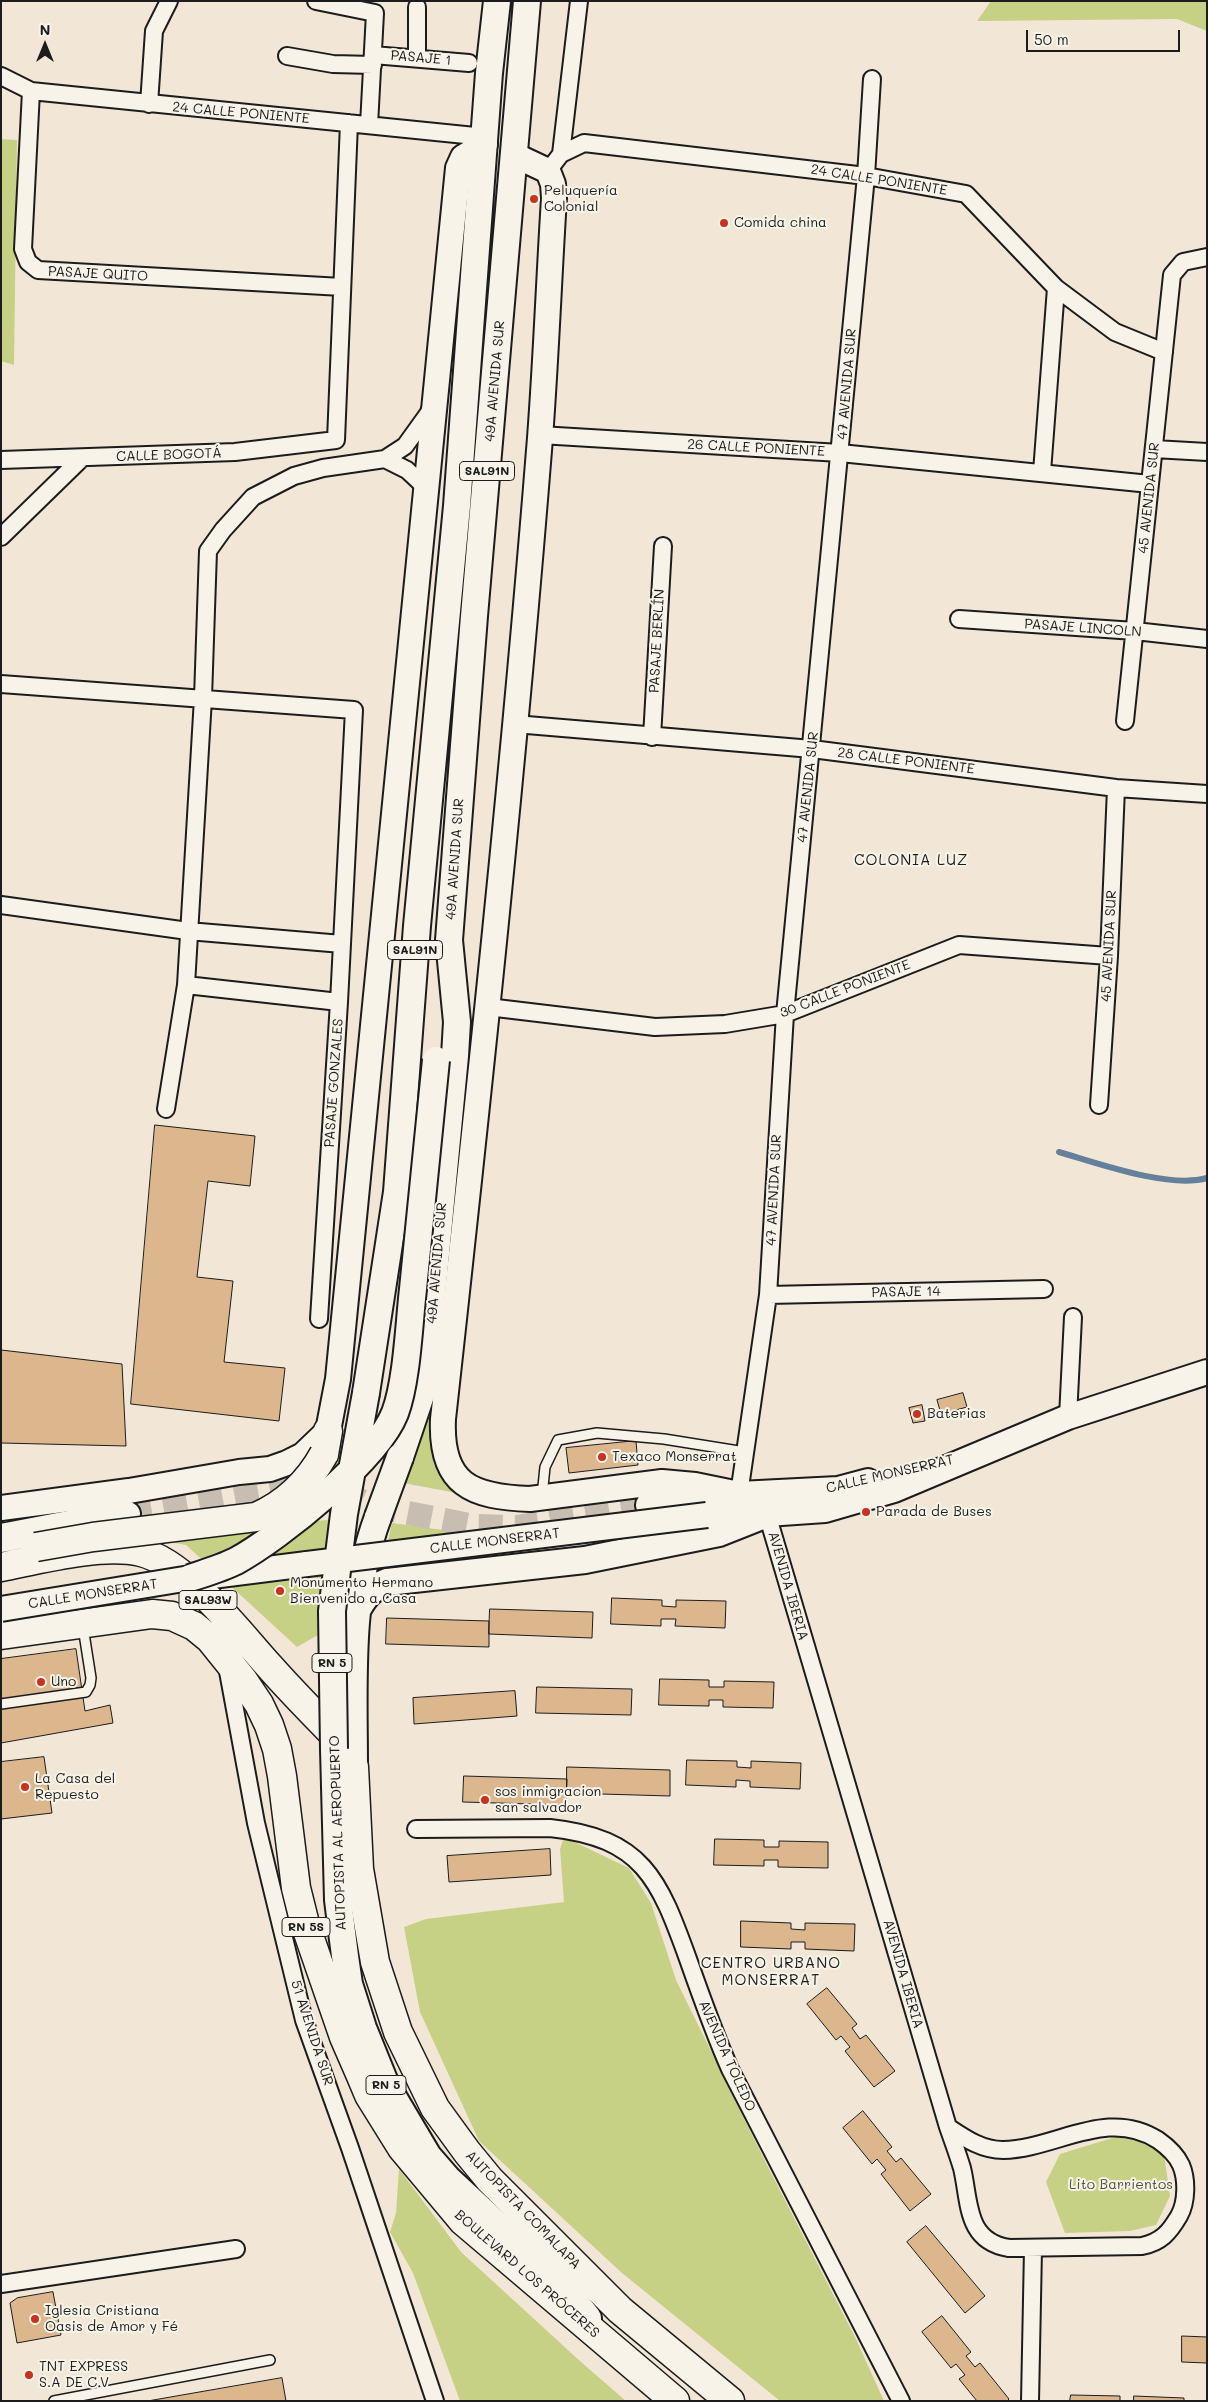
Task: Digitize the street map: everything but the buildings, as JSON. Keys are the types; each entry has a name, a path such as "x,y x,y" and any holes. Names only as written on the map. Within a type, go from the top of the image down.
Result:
{"highway":[{"path":"1,1554 93,1537 256,1517 272,1510 306,1480 326,1442"},
{"path":"1,1538 90,1521"},
{"name":"SAL93W","path":"1,1567 62,1555 108,1550 140,1552 157,1558 184,1576 215,1606 341,1742 349,1752 354,1767"},
{"name":"BOULEVARD LOS PRÓCERES","path":"1,1636 152,1614 172,1616 194,1626 210,1639 225,1656 259,1704 274,1741 282,1776 296,1888 306,1924 344,2037 369,2095 402,2148 463,2221 608,2344"},
{"name":"AUTOPISTA COMALAPA","path":"354,1767 359,1869 375,1962 398,2032 431,2101 467,2152 490,2180 620,2310 730,2401"},
{"name":"RN 5","path":"608,2344 675,2401"}],"main road":[{"name":"49A AVENIDA SUR","path":"342,1531 366,1393 397,1192 416,926 457,506 489,72 498,1"},
{"name":"49A AVENIDA SUR","path":"354,1767 355,1614 362,1568 378,1517 424,1389 430,1334 456,1031 449,940 473,626 528,1"},
{"path":"190,1578 235,1561 273,1536 324,1496 377,1442 394,1414 402,1383 410,1324 449,940"},
{"path":"355,1614 363,1599 375,1586 387,1582 585,1560 719,1533 767,1514"},
{"name":"AUTOPISTA AL AEROPUERTO","path":"342,1531 332,1611 338,1900 349,1984 363,2028 386,2085 428,2156 448,2179 562,2284 608,2344"}],"street":[{"path":"149,104 154,31 169,1"},
{"path":"316,1 375,13 369,125"},
{"path":"514,155 554,162 579,1"},
{"path":"417,7 417,57"},
{"name":"PASAJE 1","path":"288,56 333,64 417,57 469,63"},
{"name":"24 CALLE PONIENTE","path":"1,76 32,91 369,125 484,147"},
{"name":"47 AVENIDA SUR","path":"739,1494 768,1295 785,1014 866,176 872,79"},
{"name":"PASAJE QUITO","path":"32,91 23,249 32,267 38,270 342,288"},
{"path":"342,288 349,123"},
{"name":"24 CALLE PONIENTE","path":"554,162 584,143 866,176 966,194 1056,288 1115,332 1164,352"},
{"path":"1,1508 59,1502 239,1472 270,1469 303,1455 326,1442 338,1379 458,168 463,156 484,147"},
{"name":"49A AVENIDA SUR","path":"554,162 554,198 540,435 488,1007 444,1410 443,1446 452,1470 462,1483 485,1494 512,1498 542,1497 662,1482 696,1485 739,1494"},
{"name":"45 AVENIDA SUR","path":"1125,721 1172,274 1183,262 1207,257"},
{"name":"CALLE BOGOTÁ","path":"1,460 81,459 235,452 336,440 342,288"},
{"path":"1042,472 1056,288"},
{"path":"166,1109 186,985 203,698 208,551 223,530 253,497 294,476 323,468 385,459 405,446 428,414 435,399"},
{"name":"26 CALLE PONIENTE","path":"540,435 840,453 1150,484"},
{"path":"1154,449 1207,452"},
{"path":"1,537 81,459"},
{"path":"385,459 411,473 424,485 424,526"},
{"name":"PASAJE BERLÍN","path":"652,737 662,546"},
{"name":"PASAJE LINCOLN","path":"959,619 1135,631 1207,639"},
{"path":"1,684 354,710 339,1002"},
{"name":"28 CALLE PONIENTE","path":"515,724 812,749 1116,788 1207,794"},
{"name":"45 AVENIDA SUR","path":"1100,1105 1116,788"},
{"path":"1,905 188,931 342,944"},
{"name":"30 CALLE PONIENTE","path":"488,1007 655,1027 725,1024 785,1014 960,945 1109,956"},
{"name":"PASAJE GONZALES","path":"186,985 339,1002 319,1318"},
{"name":"PASAJE 14","path":"768,1295 1044,1289"},
{"path":"1068,1417 1072,1318"},
{"name":"CALLE MONSERRAT","path":"1,1609 190,1578 707,1515 767,1514 825,1510 894,1490 1068,1417 1207,1372"},
{"name":"CALLE MONSERRAT","path":"648,1505 739,1494 838,1489 904,1470 981,1455"},
{"path":"1,1527 90,1521 128,1514"},
{"name":"AVENIDA IBERIA","path":"767,1514 948,2128 962,2169 968,2207 977,2229 989,2241 1002,2247 1142,2246 1159,2241 1166,2235 1180,2214 1185,2177 1177,2157 1153,2137 1127,2128 1094,2128 1023,2148 1003,2150 978,2146 948,2128"},
{"name":"51 AVENIDA SUR","path":"225,1656 256,1823 304,2020 350,2148 435,2401"},
{"name":"AVENIDA TOLEDO","path":"416,1829 550,1828 569,1830 613,1844 626,1852 647,1871 668,1904 710,2025 730,2069 901,2401"},
{"path":"1,2284 236,2248"},
{"path":"1030,2401 1033,2248"}],"lane":[{"path":"542,1497 545,1468 558,1440 597,1434 664,1439 745,1452"},
{"path":"1,1704 86,1692 91,1678 83,1624"},
{"path":"54,2401 270,2360"}],"green space":[{"path":"991,1 1207,1 1207,31 1177,19 977,21"},
{"path":"1,139 17,140 14,365 1,361"},
{"path":"465,1104 437,1414 462,1494 403,1483 438,1358"},
{"path":"359,1517 351,1569 348,1618 297,1647 186,1545 143,1537"},
{"path":"392,1523 487,1536 386,1549"},
{"path":"564,1837 629,1868 651,1903 676,1980 768,2167 856,2339 884,2401 780,2401 622,2273 479,2141 420,2012 404,1927 426,1919 564,1902 560,1849"},
{"name":"Lito Barrientos","path":"1125,2134 1164,2154 1170,2196 1156,2225 1130,2231 1065,2233 1046,2182 1060,2154"},
{"path":"399,2169 461,2252 626,2401 460,2401 413,2273 390,2232 396,2213"}],"waterway":[{"path":"1059,1152 1153,1178 1173,1180 1207,1178"}],"tunnel":[{"path":"128,1514 271,1488 312,1484 329,1485 372,1506 475,1526 517,1527 648,1505"}],"place":[{"name":"Peluquería Colonial","path":"534,199"},
{"name":"Comida china","path":"724,223"},
{"name":"Baterias","path":"917,1414"},
{"name":"Texaco Monserrat","path":"602,1457"},
{"name":"Parada de Buses","path":"866,1512"},
{"name":"Monumento Hermano Bienvenido a Casa","path":"280,1591"},
{"name":"Uno","path":"41,1682"},
{"name":"La Casa del Repuesto","path":"25,1787"},
{"name":"sos inmigracion san salvador","path":"485,1800"},
{"name":"Iglesia Cristiana Oasis de Amor y Fé","path":"35,2319"},
{"name":"TNT EXPRESS S.A DE C.V","path":"29,2375"}],"district":[{"name":"COLONIA LUZ","path":"911,860"},
{"name":"CENTRO URBANO MONSERRAT","path":"771,1972"}]}
